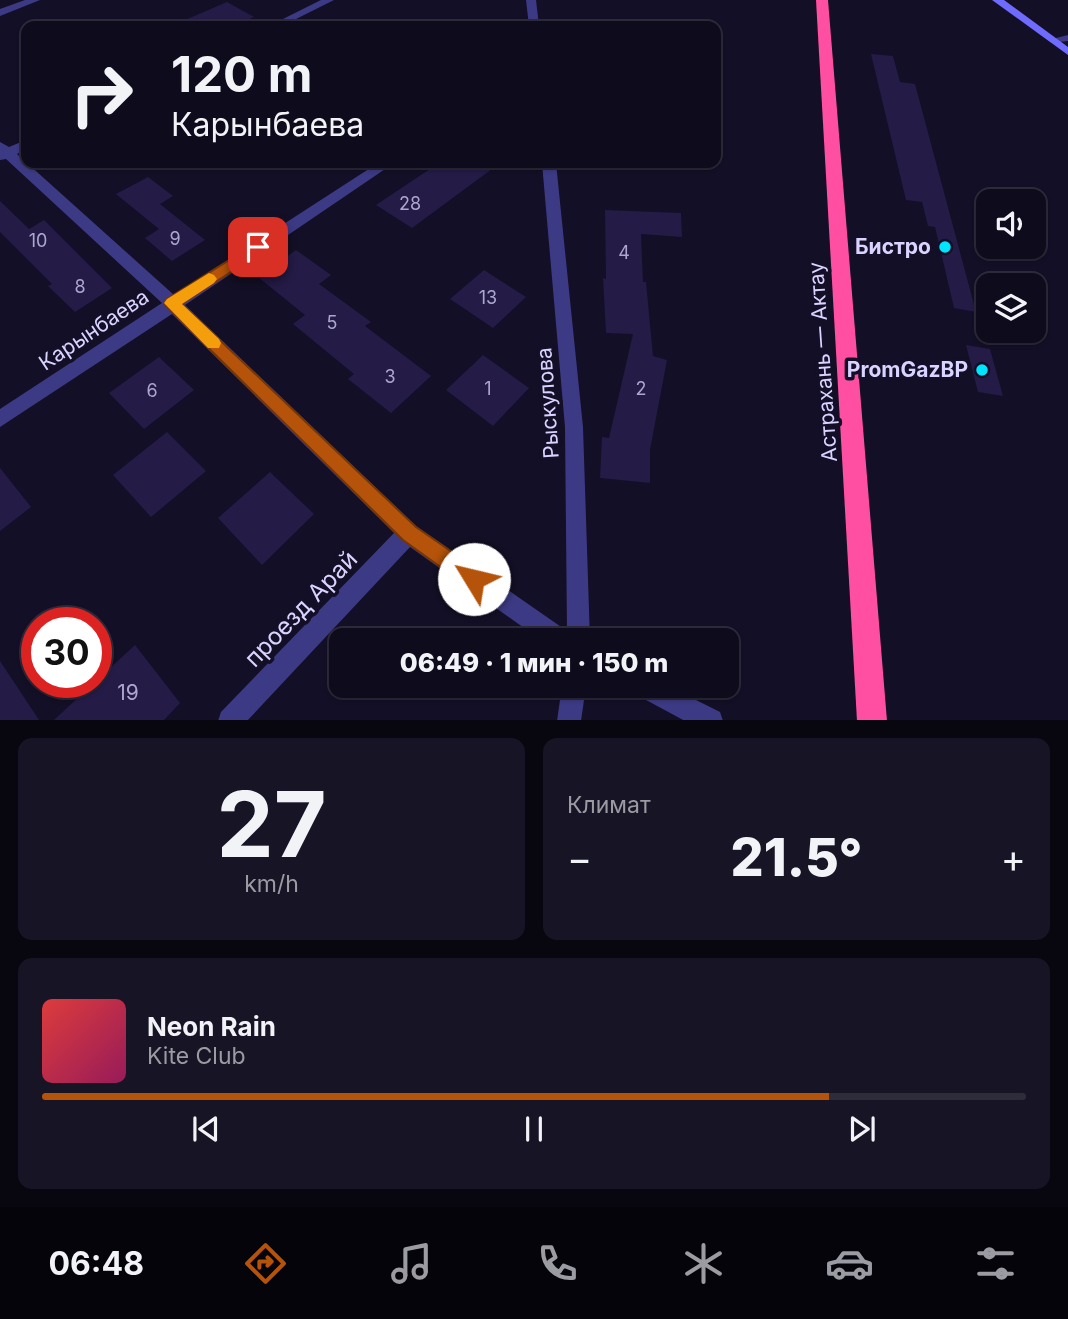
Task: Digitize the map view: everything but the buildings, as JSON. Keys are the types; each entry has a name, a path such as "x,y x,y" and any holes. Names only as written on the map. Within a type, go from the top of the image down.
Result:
{"highway":[{"name":"Астрахань — Актау","path":"822,0 872,720"}],"street":[{"path":"0,13 35,0"},
{"path":"285,21 329,0"},
{"path":"531,0 533,21"},
{"path":"997,0 1068,51"},
{"path":"21,146 3,152 172,303 410,533 543,628"},
{"name":"Карынбаева","path":"0,419 379,168"},
{"name":"Рыскулова","path":"549,168 574,427 579,628"},
{"name":"проезд Арай","path":"230,720 410,533"},
{"path":"569,720 572,698"},
{"path":"667,698 711,720"}],"lane":[{"path":"1052,40 1068,38"}],"slow traffic":[{"path":"209,279 172,303 213,343"}],"place":[{"name":"Бистро","path":"945,247"},
{"name":"PromGazBP","path":"982,370"}],"route":[{"path":"258,247 172,303 410,533 474,579"}]}
